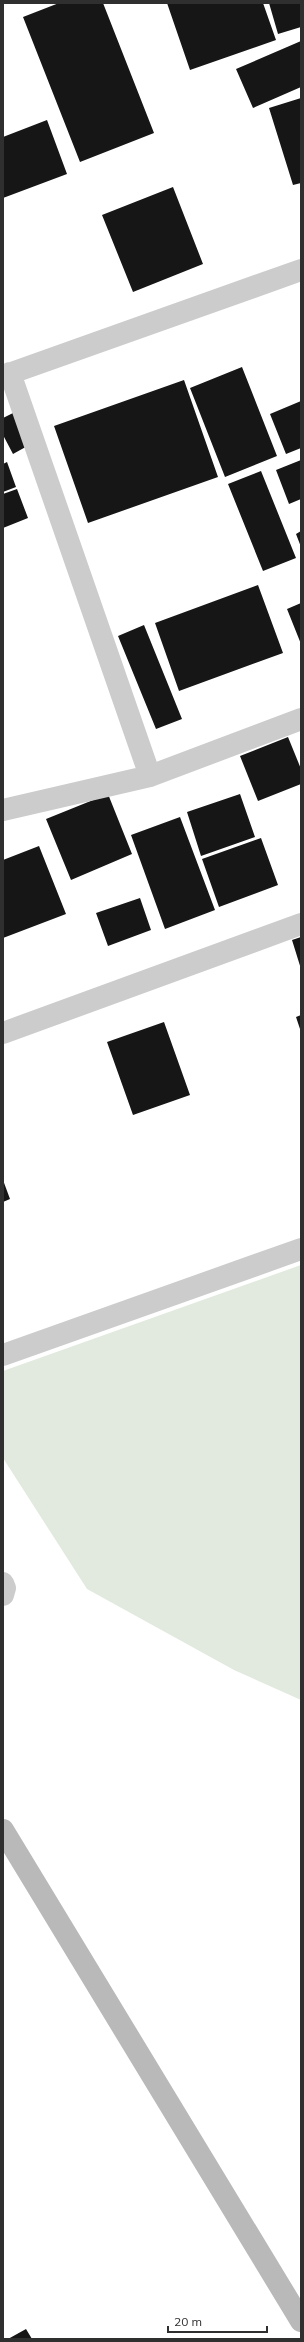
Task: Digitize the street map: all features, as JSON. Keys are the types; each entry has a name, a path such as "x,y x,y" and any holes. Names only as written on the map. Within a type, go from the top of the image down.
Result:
{"street":[{"path":"150,776 6,375 301,270"},
{"path":"3,810 150,776 301,719"},
{"path":"3,1033 301,924"},
{"path":"3,1355 301,1250"},
{"path":"3,1583 5,1588 3,1596"},
{"path":"3,1830 301,2321"}],"shaded area":[{"path":"301,1265 301,1700 234,1670 87,1589 3,1458 3,1371"}],"building":[{"path":"59,3 103,3 154,133 80,162 23,17"},
{"path":"167,3 263,3 276,40 190,70"},
{"path":"269,3 301,3 301,27 278,34"},
{"path":"301,41 301,87 253,108 236,69"},
{"path":"301,98 301,183 293,185 269,108"},
{"path":"47,120 67,174 3,198 3,137"},
{"path":"173,187 203,264 133,292 102,215"},
{"path":"242,367 277,456 225,477 190,388"},
{"path":"184,380 218,477 88,523 54,426"},
{"path":"301,401 301,448 286,454 270,414"},
{"path":"15,412 31,444 13,454 3,435 3,418"},
{"path":"301,460 301,499 289,504 276,470"},
{"path":"7,462 16,487 3,492 3,464"},
{"path":"261,471 296,558 263,571 228,484"},
{"path":"17,489 28,518 3,528 3,494"},
{"path":"301,531 301,547 296,534"},
{"path":"258,585 283,653 179,691 155,623"},
{"path":"301,603 301,644 287,609"},
{"path":"144,625 182,719 156,729 118,636"},
{"path":"288,737 301,769 301,784 258,801 240,756"},
{"path":"108,794 132,854 71,880 46,819"},
{"path":"240,794 255,837 201,856 187,812"},
{"path":"180,817 215,910 165,929 131,835"},
{"path":"261,838 278,885 219,907 202,859"},
{"path":"39,846 66,914 3,938 3,860"},
{"path":"140,898 151,930 108,946 96,913"},
{"path":"301,937 301,969 292,940"},
{"path":"301,1015 301,1032 296,1017"},
{"path":"164,1022 190,1095 133,1115 107,1042"},
{"path":"3,1180 10,1199 3,1202"},
{"path":"26,2329 32,2339 8,2339"}]}
